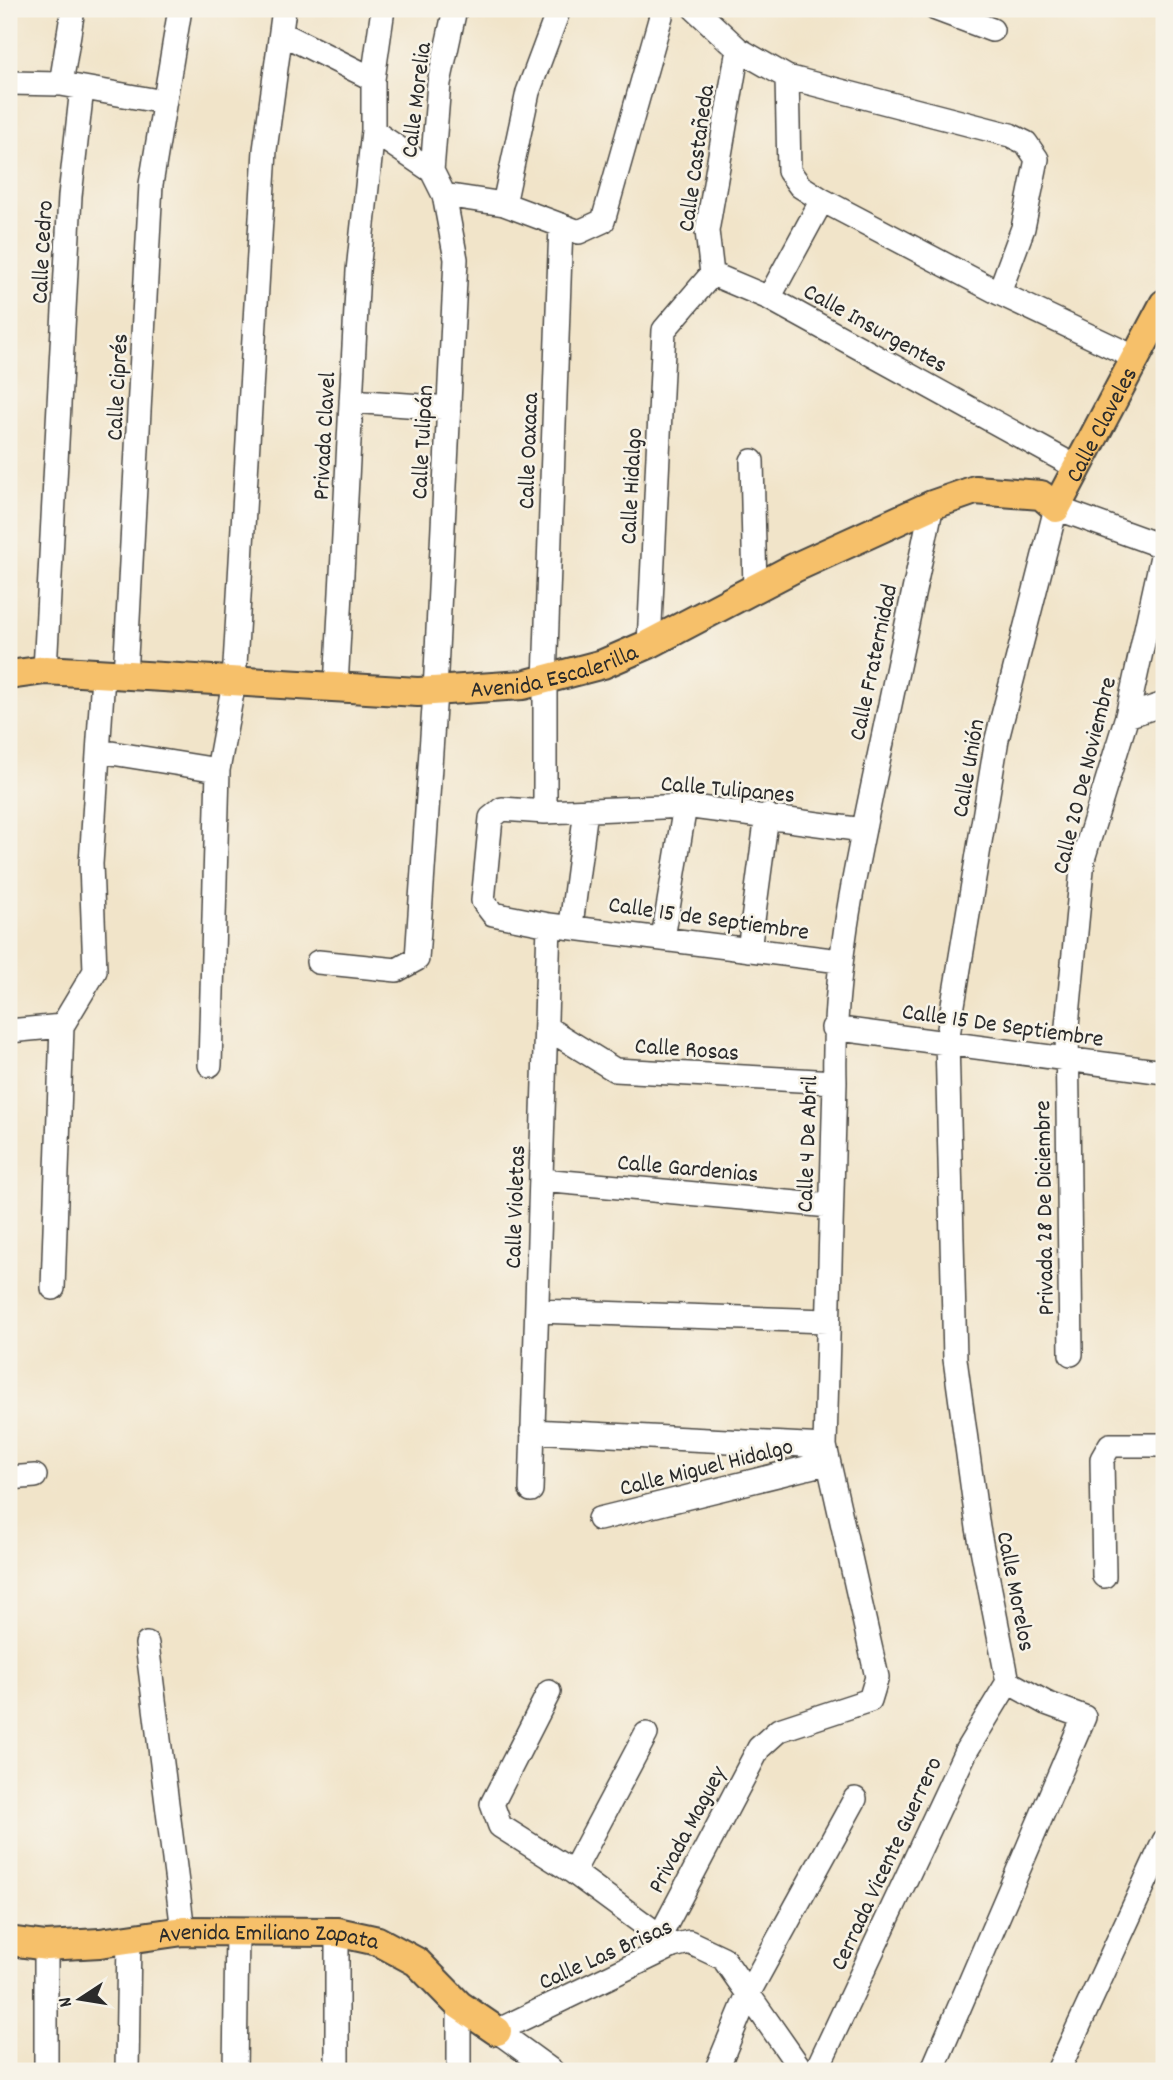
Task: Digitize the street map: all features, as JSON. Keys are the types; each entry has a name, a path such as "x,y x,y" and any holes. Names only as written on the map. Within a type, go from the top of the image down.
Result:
{"main road":[{"name":"Calle Claveles","path":"1056,508 1134,357 1158,332 1164,304"},
{"name":"Avenida Escalerilla","path":"9,675 45,670 435,692 523,685 603,664 932,505 975,490 1041,495 1056,508"},
{"name":"Avenida Emiliano Zapata","path":"9,1941 46,1945 183,1931 337,1932 379,1941 417,1962 459,2005 497,2031"}],"street":[{"name":"Calle Cedro","path":"45,670 70,196 73,9"},
{"name":"Calle Ciprés","path":"62,1026 95,971 91,864 99,751 114,675 151,184 180,9"},
{"path":"210,1065 218,769 234,682 264,150 284,9"},
{"name":"Privada Clavel","path":"336,687 360,234 368,188 373,131 373,79 383,9"},
{"name":"Calle Morelia","path":"444,195 432,171 439,83 455,9"},
{"path":"504,204 528,92 559,9"},
{"path":"444,195 504,204 570,229 603,221 663,9"},
{"path":"695,9 717,20 737,49 787,77 1010,135 1026,143 1037,159 1023,228 999,293"},
{"path":"936,9 992,30"},
{"path":"281,33 373,79"},
{"name":"Calle Castañeda","path":"712,274 707,231 737,49"},
{"path":"787,77 789,170 800,186 822,201 999,293 1134,357"},
{"path":"9,83 71,86 164,102"},
{"path":"373,131 432,171"},
{"name":"Calle Tulipán","path":"318,962 397,970 417,960 435,692 456,259 444,195"},
{"path":"769,298 822,201"},
{"name":"Calle Oaxaca","path":"545,812 545,680 570,229"},
{"name":"Calle Insurgentes","path":"712,274 769,298 1076,467"},
{"name":"Calle Hidalgo","path":"649,644 664,330 712,274"},
{"path":"351,401 449,408"},
{"path":"752,461 755,589"},
{"name":"Calle Fraternidad","path":"863,830 932,505"},
{"path":"1056,508 1164,547"},
{"name":"Calle Unión","path":"947,1041 997,738 1056,508"},
{"name":"Calle 20 De Noviembre","path":"1068,1061 1068,1026 1083,859 1127,716 1164,547"},
{"path":"1127,716 1164,704"},
{"path":"99,751 218,769"},
{"path":"663,938 685,806"},
{"name":"Calle Tulipanes","path":"560,925 493,914 483,901 491,818 502,809 545,812 685,806 863,830"},
{"name":"Calle Violetas","path":"531,1490 547,1028 560,925 586,810"},
{"path":"749,950 767,815"},
{"name":"Calle 4 De Abril","path":"759,1748 779,1730 870,1700 877,1677 825,1454 835,1082 834,1028 840,961 863,830"},
{"name":"Calle 15 de Septiembre","path":"560,925 840,961"},
{"path":"9,1031 62,1026 53,1288"},
{"name":"Calle Rosas","path":"547,1028 615,1070 835,1082"},
{"name":"Calle 15 De Septiembre","path":"834,1028 1164,1072"},
{"name":"Calle Morelos","path":"932,2071 1084,1717 1046,1703 1009,1682 978,1528 955,1359 947,1041"},
{"name":"Privada 28 De Diciembre","path":"1068,1061 1071,1354"},
{"name":"Calle Gardenias","path":"541,1180 830,1206"},
{"path":"538,1311 827,1321"},
{"path":"532,1431 825,1454"},
{"path":"1104,1576 1102,1459 1110,1445 1164,1445"},
{"name":"Calle Miguel Hidalgo","path":"599,1520 825,1454"},
{"path":"9,1478 35,1476"},
{"path":"147,1644 183,1931"},
{"name":"Cerrada Vicente Guerrero","path":"816,2071 966,1751 1009,1682"},
{"path":"549,1692 492,1804 500,1826 573,1872 667,1941"},
{"path":"573,1872 646,1734"},
{"name":"Privada Maguey","path":"667,1941 759,1748"},
{"path":"716,2071 748,1994 855,1799"},
{"path":"1058,2071 1164,1841"},
{"path":"337,1932 337,2071"},
{"path":"235,2071 237,1933"},
{"path":"127,2071 129,1938"},
{"name":"Calle Las Brisas","path":"497,2031 667,1941 690,1942 723,1958 802,2071"},
{"path":"46,1945 46,2071"},
{"path":"459,2005 459,2071"},
{"path":"497,2031 552,2071"}]}
